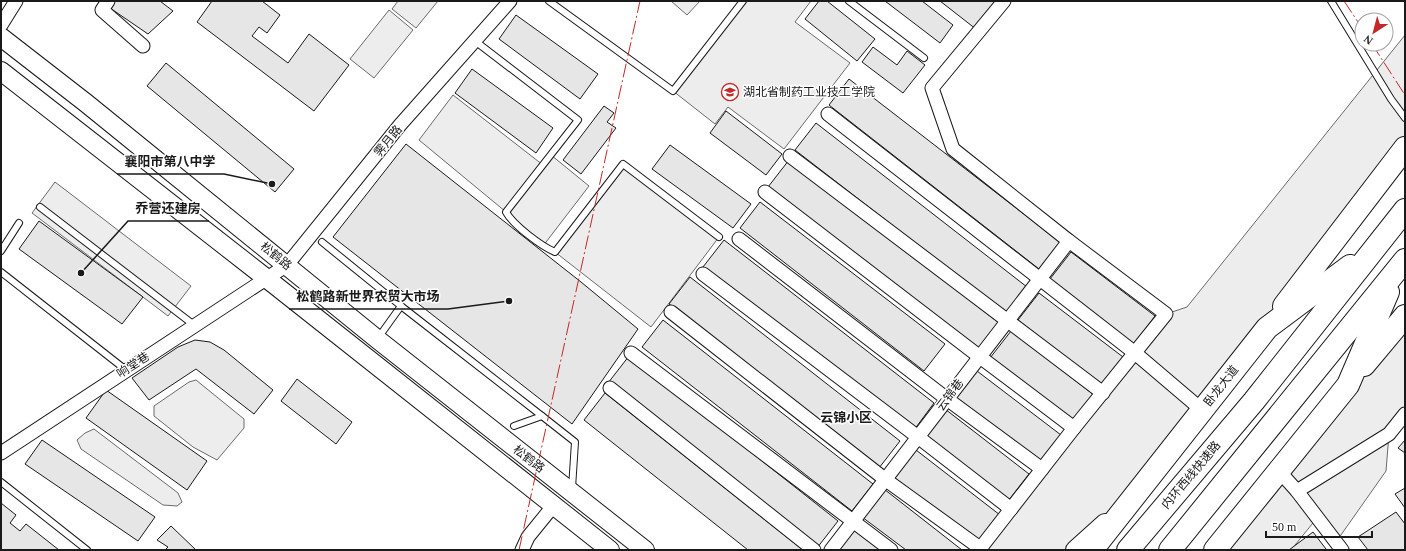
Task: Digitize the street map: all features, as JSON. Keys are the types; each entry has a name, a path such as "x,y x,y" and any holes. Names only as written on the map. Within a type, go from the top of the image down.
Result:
{"highway":[{"path":"1267,328 1405,148"},
{"name":"卧龙大道","path":"1254,400 1405,210"},
{"name":"卧龙大道","path":"1092,550 1267,328 1375,248"},
{"path":"1348,385 1402,264"},
{"path":"1170,550 1402,264"},
{"path":"1215,550 1405,316"},
{"name":"内环西线快速路","path":"1128,550 1254,400"}],"main road":[{"name":"松鹤路","path":"1,37 86,103 377,339 645,550"},
{"name":"松鹤路","path":"1,72 266,278 610,550"},
{"path":"1075,550 1138,492"}],"street":[{"path":"1,25 16,1"},
{"path":"108,1 102,10 143,46"},
{"name":"霁月路","path":"266,278 287,265 400,125 510,1"},
{"path":"671,312 886,480 979,549 1166,314 1069,241 953,149 932,88 1004,1"},
{"path":"828,114 1135,353 1202,410"},
{"path":"790,156 1103,393"},
{"path":"765,192 1074,428"},
{"path":"739,239 947,400 1042,469"},
{"name":"云锦巷","path":"832,550 1069,241"},
{"path":"703,274 1011,509"},
{"name":"响堂巷","path":"1,452 266,278"},
{"path":"631,353 892,550"},
{"path":"610,388 814,550"},
{"path":"1297,491 1389,434 1405,414"},
{"path":"1279,471 1297,491 1342,550"},
{"path":"522,550 528,537 554,505"}],"lane":[{"path":"548,1 673,91 743,1"},
{"path":"849,1 924,58"},
{"path":"1331,1 1405,118"},
{"path":"475,41 578,120 506,212 510,219 543,246 555,252 623,164 719,237"},
{"path":"40,207 194,325"},
{"path":"1,251 19,223"},
{"path":"322,242 401,306 575,442 572,493"},
{"path":"1,272 126,370"},
{"path":"377,339 401,306"},
{"path":"514,426 542,416"},
{"path":"1,482 88,550"}],"shaded area":[{"path":"398,1 438,1 416,28 392,9"},
{"path":"671,1 700,1 687,15"},
{"path":"743,1 811,1 795,22 850,63 784,149 728,107 715,124 673,91"},
{"path":"389,10 413,30 374,78 350,59"},
{"path":"1405,35 1405,148 1267,328 1075,550 979,550 1166,314 1187,307 1391,52 1394,52 1394,49"},
{"path":"453,95 543,165 551,155 589,186 543,246 506,212 419,140"},
{"path":"623,164 719,237 651,327 555,252"},
{"path":"55,182 191,286 168,316 32,213"},
{"path":"1405,316 1405,414 1389,434 1386,471 1336,542 1317,518 1291,550 1215,550"},
{"path":"196,380 244,419 244,428 217,460 193,447 154,416 154,406 189,382"},
{"path":"94,429 178,493 182,502 177,506 163,505 81,449 77,440 85,433"}],"building":[{"path":"115,1 160,1 173,11 148,34 110,8"},
{"path":"212,1 262,1 280,15 267,33 259,27 252,36 288,63 309,34 349,65 314,111 197,22"},
{"path":"819,1 827,1 875,39 857,61 805,19"},
{"path":"885,1 922,1 953,25 940,43"},
{"path":"940,1 1006,1 981,33"},
{"path":"516,15 598,74 580,99 499,39"},
{"path":"873,47 897,65 907,51 925,65 903,93 862,62"},
{"path":"166,63 294,169 275,192 147,86"},
{"path":"472,69 553,128 536,153 455,93"},
{"path":"849,79 1060,242 1039,269 829,105"},
{"path":"604,106 614,113 607,122 616,128 581,174 563,160"},
{"path":"726,111 782,154 766,175 710,133"},
{"path":"816,123 1027,287 1006,313 795,150"},
{"path":"406,144 581,282 638,329 572,424 333,237"},
{"path":"670,145 751,204 733,228 652,169"},
{"path":"789,160 999,323 979,350 768,187"},
{"path":"760,202 945,344 924,371 740,228"},
{"path":"39,221 143,297 122,324 19,249"},
{"path":"724,240 934,403 914,430 703,267"},
{"path":"1071,252 1155,316 1134,344 1050,279"},
{"path":"690,277 900,441 879,468 669,304"},
{"path":"1039,293 1123,357 1102,385 1018,320"},
{"path":"663,320 873,484 852,511 642,347"},
{"path":"1011,331 1094,395 1073,422 990,358"},
{"path":"195,340 210,342 224,350 273,390 254,414 196,369 149,400 132,378 178,347"},
{"path":"629,356 838,521 817,548 608,383"},
{"path":"977,371 1061,435 1040,463 956,398"},
{"path":"297,379 352,422 336,444 281,401"},
{"path":"106,390 207,461 187,490 86,418"},
{"path":"605,393 803,550 748,550 584,420"},
{"path":"945,409 1029,474 1008,501 924,437"},
{"path":"42,440 155,517 138,541 25,464"},
{"path":"1405,440 1405,453 1398,448"},
{"path":"916,450 1000,515 979,542 895,478"},
{"path":"1405,488 1405,508 1395,494"},
{"path":"884,489 962,550 906,550 862,517"},
{"path":"1,503 16,515 10,523 20,531 26,524 59,550 1,550"},
{"path":"1396,512 1405,524 1405,550 1368,550 1358,537"},
{"path":"171,526 196,550 165,550 168,547 157,540"},
{"path":"853,526 884,550 835,550"},
{"path":"1313,532 1326,549 1289,550"}],"power":[{"path":"519,550 640,1"},
{"path":"1344,1 1354,16"},
{"path":"1377,52 1405,95"}],"place":[{"name":"湖北省制药工业技工学院","path":"730,92"},
{"name":"襄阳市第八中学","path":"272,184"},
{"name":"乔营还建房","path":"81,273"},
{"name":"松鹤路新世界农贸大市场","path":"509,301"}],"district":[{"name":"云锦小区","path":"846,417"}]}
